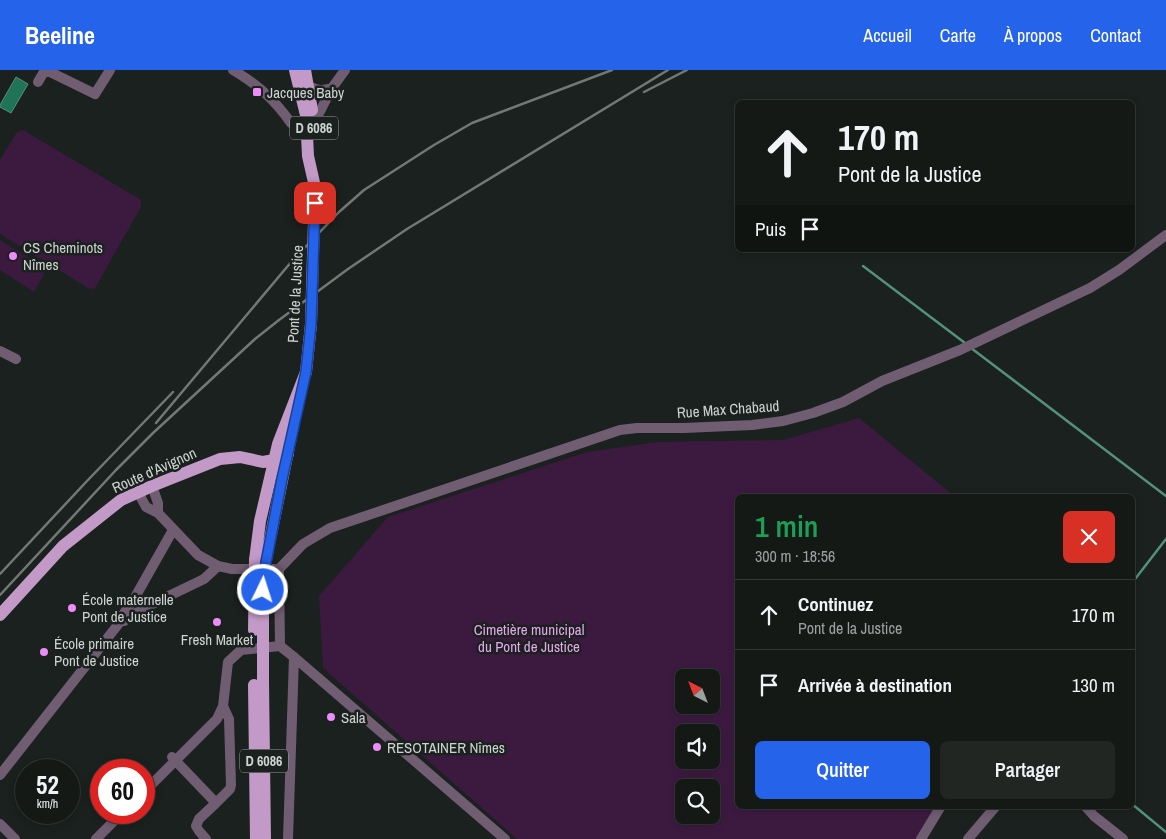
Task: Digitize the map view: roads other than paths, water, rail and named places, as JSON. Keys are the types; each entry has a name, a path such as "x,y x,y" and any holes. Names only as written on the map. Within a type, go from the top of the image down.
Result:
{"main road":[{"name":"D 6086","path":"295,70 306,115 308,156 315,187"},
{"name":"D 6086","path":"305,70 309,86 318,160 315,187"},
{"name":"Pont de la Justice","path":"306,372 311,324 315,187"},
{"name":"D 6086","path":"260,559 288,454 306,372"},
{"name":"D 6086","path":"256,839 260,521 278,444 306,372"},
{"path":"274,460 288,454"},
{"name":"Route d'Avignon","path":"0,615 63,546 121,500 226,458 240,457 263,462 274,460"},
{"name":"D 6086","path":"259,682 266,839"}],"street":[{"path":"38,82 46,70 95,94 110,70"},
{"path":"233,70 253,82 276,102 292,123"},
{"path":"314,123 332,88 345,70"},
{"path":"309,86 316,90 324,91 332,88"},
{"name":"Rue Max Chabaud","path":"279,569 303,544 330,528 620,430 752,425 783,421 843,402 882,382 961,349 1090,288 1119,270 1166,236"},
{"path":"0,351 16,359"},
{"path":"152,486 158,503 158,513"},
{"path":"138,492 146,507 158,513 198,555 218,566 232,569 279,569 280,646"},
{"path":"0,775 120,622 173,530"},
{"path":"120,622 144,608 204,579 218,566"},
{"path":"134,599 144,608"},
{"path":"155,779 173,759 217,719 222,706 228,662 241,650 280,646 505,839"},
{"path":"288,839 294,657"},
{"path":"206,839 196,826 199,820 230,789 231,784 230,719 222,706"},
{"path":"173,759 216,803"},
{"path":"921,839 939,809"},
{"path":"968,839 993,809"},
{"path":"1088,809 1123,839"},
{"path":"0,824 15,839"},
{"path":"96,839 111,824"}],"waterway":[{"path":"863,266 965,343"},
{"path":"971,348 1166,496"},
{"path":"1135,579 1166,539"},
{"path":"1135,806 1166,832"}],"railway":[{"path":"156,423 292,261 339,212 364,190 472,123 612,70"},
{"path":"0,595 153,433 255,339 279,320 348,269 407,229 668,70"},
{"path":"644,92 687,70"},
{"path":"0,574 173,392"}],"place":[{"name":"Jacques Baby","path":"257,92"},
{"name":"CS Cheminots Nîmes","path":"13,256"},
{"name":"École maternelle Pont de Justice","path":"72,608"},
{"name":"Fresh Market","path":"217,622"},
{"name":"École primaire Pont de Justice","path":"44,652"},
{"name":"Sala","path":"331,717"},
{"name":"RESOTAINER Nîmes","path":"377,747"}],"park label":[{"name":"Cimetière municipal du Pont de Justice","path":"529,638"}]}
